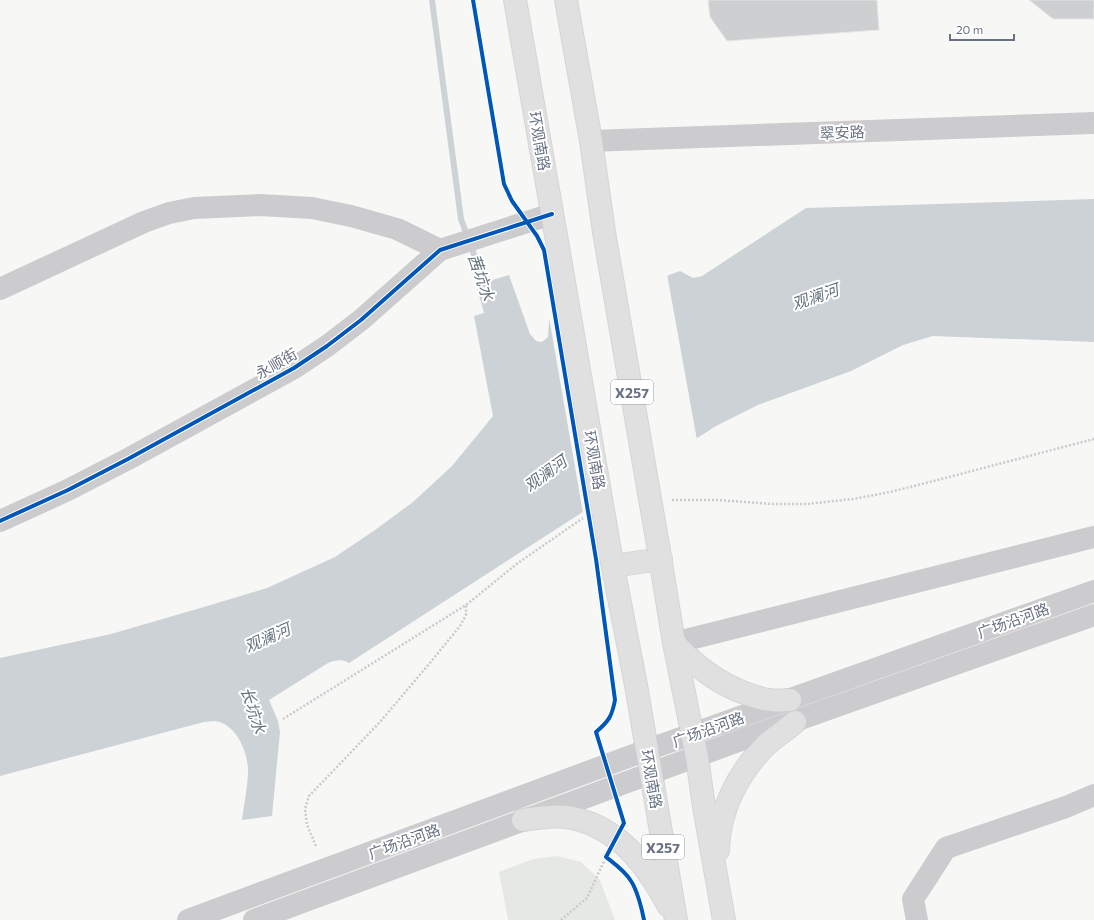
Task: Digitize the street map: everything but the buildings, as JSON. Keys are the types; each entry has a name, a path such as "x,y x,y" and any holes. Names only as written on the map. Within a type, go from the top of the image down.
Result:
{"main road":[{"name":"环观南路","path":"515,0 676,920"},
{"name":"X257","path":"566,0 674,643 692,734 724,920"},
{"path":"612,561 660,555"},
{"path":"674,643 696,665 711,677 726,685 757,697 771,700 790,700"},
{"path":"717,879 718,838 723,814 730,795 740,776 767,745 796,722"},
{"path":"524,820 546,817 566,817 585,822 605,830 611,848 637,857 641,862 656,883 676,920"}],"street":[{"name":"翠安路","path":"590,141 1094,124"},
{"path":"0,289 66,260 144,222 169,213 194,208 260,205 312,208 351,216 397,229 448,247"},
{"name":"永顺街","path":"0,521 68,490 121,463 294,368 327,346 361,320 448,247 552,214"},
{"path":"674,643 1094,537"},
{"name":"广场沿河路","path":"188,920 647,750 1094,591"},
{"name":"广场沿河路","path":"254,920 696,757 1094,615"},
{"path":"917,920 913,899 946,848 1066,807 1094,795"}],"path":[{"path":"316,846 307,826 305,809 309,796 380,722 429,664 460,626 466,615 466,605"},
{"path":"610,860 611,848"},
{"path":"561,920 587,898 611,848"}],"shaded area":[{"path":"557,856 581,862 600,880 615,920 508,920 499,872 533,859"}],"water":[{"path":"1094,199 1094,342 933,336 903,345 851,371 758,405 716,426 349,663 339,660 328,663 269,700 278,721 280,732 272,816 242,820 248,774 248,766 244,749 235,733 229,727 214,721 204,722 0,776 0,658 111,634 267,588 335,557 413,502 452,466 493,416 474,316 484,313 476,285 509,275 530,334 536,341 542,342 548,337 549,321 552,317 680,271 693,278 702,276 806,208"}],"pier":[{"path":"667,274 697,440 583,513 549,317 560,311"}],"waterway":[{"name":"茜坑水","path":"432,0 461,219 487,290"}],"cycle path":[{"path":"473,0 504,184 512,201 537,236 544,250 596,559 615,700 613,710 609,718 596,732 624,823 606,857 629,877 641,905 644,920"},
{"path":"0,521 68,490 128,459 294,368 327,346 361,320 440,250 552,214"}],"water label":[{"name":"观澜河","path":"815,296"},
{"name":"观澜河","path":"545,473"},
{"name":"观澜河","path":"267,637"},
{"name":"长坑水","path":"254,710"}]}
